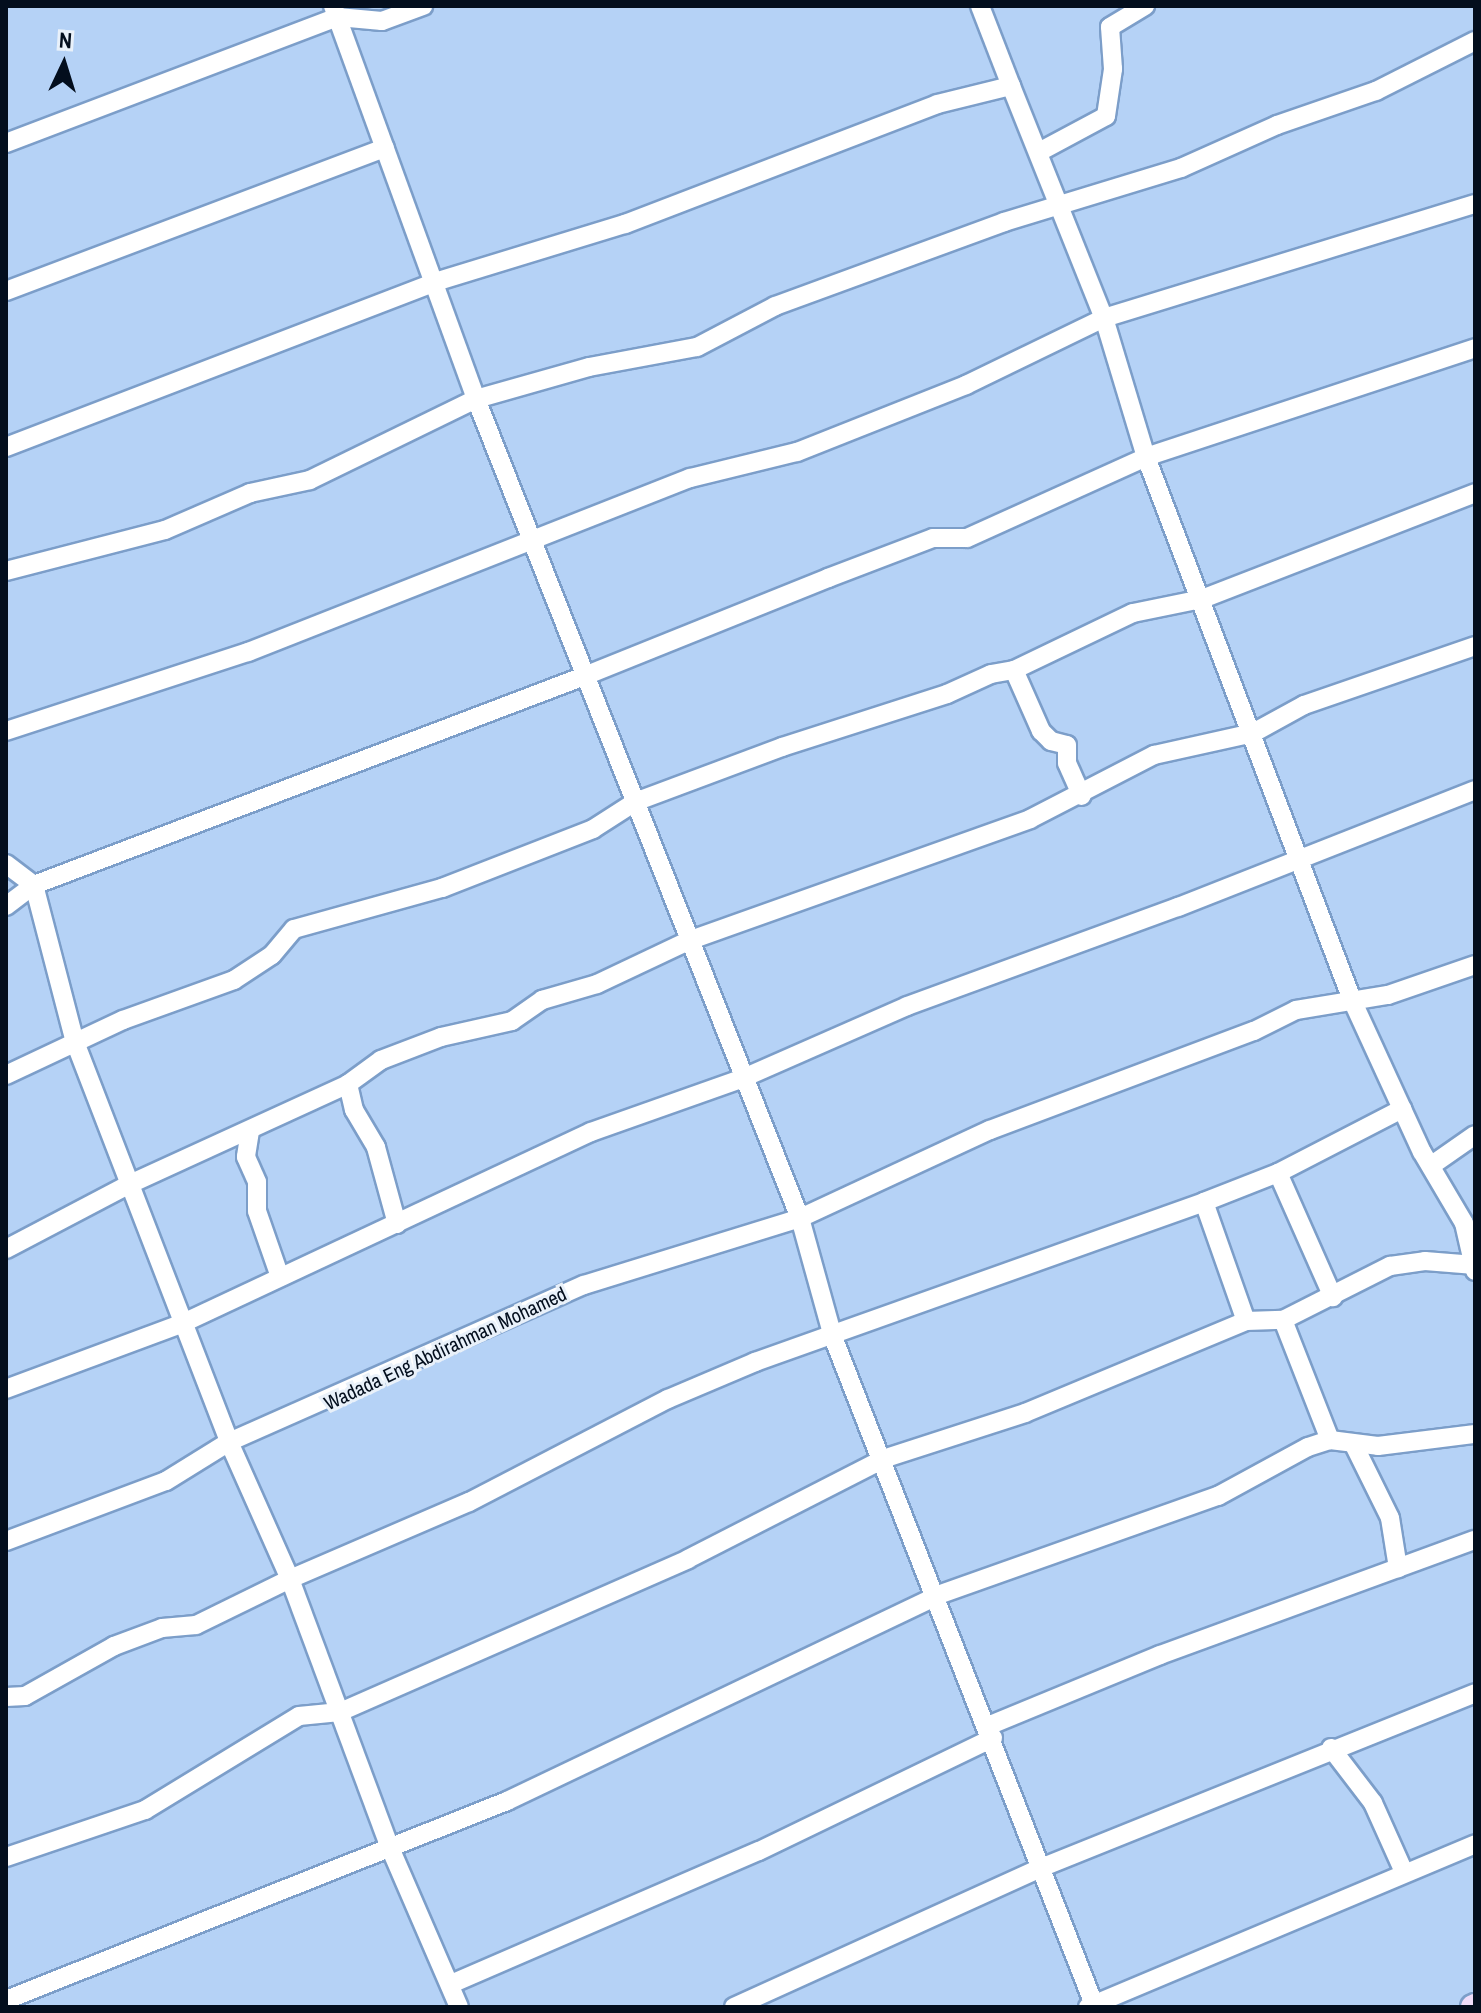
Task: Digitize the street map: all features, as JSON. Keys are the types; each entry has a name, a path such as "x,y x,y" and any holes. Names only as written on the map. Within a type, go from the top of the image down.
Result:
{"street":[{"path":"6,143 336,12 382,21 423,6"},
{"path":"6,1857 145,1810 299,1716 340,1712 688,1559 883,1459 1025,1413 1246,1321 1283,1320 1390,1266 1425,1261 1475,1267 1464,1223 1402,1109 1352,1000 1146,457 1104,318 1056,208 1039,152 980,6"},
{"path":"1039,152 1106,116 1113,69 1110,27 1145,6"},
{"path":"336,12 476,399 587,675 741,1079 800,1218 833,1337 938,1595 1043,1867 1092,2006 1475,1844"},
{"path":"6,571 165,530 250,493 310,480 476,399 589,367 697,347 775,306 1181,168 1277,125 1376,91 1475,41"},
{"path":"6,447 435,282 625,224 937,104 1011,86"},
{"path":"6,291 385,148"},
{"path":"6,731 248,652 690,478 797,452 966,385 1104,318 1475,204"},
{"path":"6,906 34,885 587,675 933,538 967,538 1146,457 1475,348"},
{"path":"6,1075 75,1042 234,980 272,955 294,929 442,888 593,829 635,802 782,747 947,694 991,674 1014,670 1133,613 1202,599 1475,493"},
{"path":"6,1249 130,1184 250,1131 298,1102 348,1084 381,1060 441,1037 512,1021 542,1000 597,984 688,941 1082,796 1154,755 1253,733 1304,705 1475,646"},
{"path":"1014,670 1041,731 1051,741 1067,745 1067,763 1082,796"},
{"path":"6,1389 183,1323 591,1132 741,1079 907,1006 1178,907 1299,856 1475,790"},
{"path":"6,864 34,885 75,1042 229,1442 290,1579 391,1850 459,2007"},
{"name":"Wadada Eng Abdirahman Mohamed","path":"6,1541 166,1481 229,1442 584,1285 800,1218 990,1130 1254,1031 1296,1010 1388,995 1475,965"},
{"path":"348,1084 354,1110 376,1147 397,1224"},
{"path":"6,1697 25,1696 114,1646 162,1628 196,1625 290,1579 469,1502 668,1399 755,1362 833,1337 1204,1202 1278,1173 1402,1109"},
{"path":"250,1131 246,1157 257,1182 257,1211 280,1277"},
{"path":"1432,1165 1475,1135"},
{"path":"1278,1173 1333,1297"},
{"path":"1204,1202 1246,1321"},
{"path":"1283,1320 1330,1440"},
{"path":"6,2000 391,1850 507,1801 938,1595 1218,1496 1308,1447 1330,1440 1354,1445 1475,1434"},
{"path":"1354,1445 1390,1518 1398,1568"},
{"path":"451,1984 759,1851 990,1732 1160,1655 1475,1540"},
{"path":"734,2007 1043,1867 1331,1748 1475,1693"},
{"path":"1331,1748 1373,1803 1404,1872"}]}
